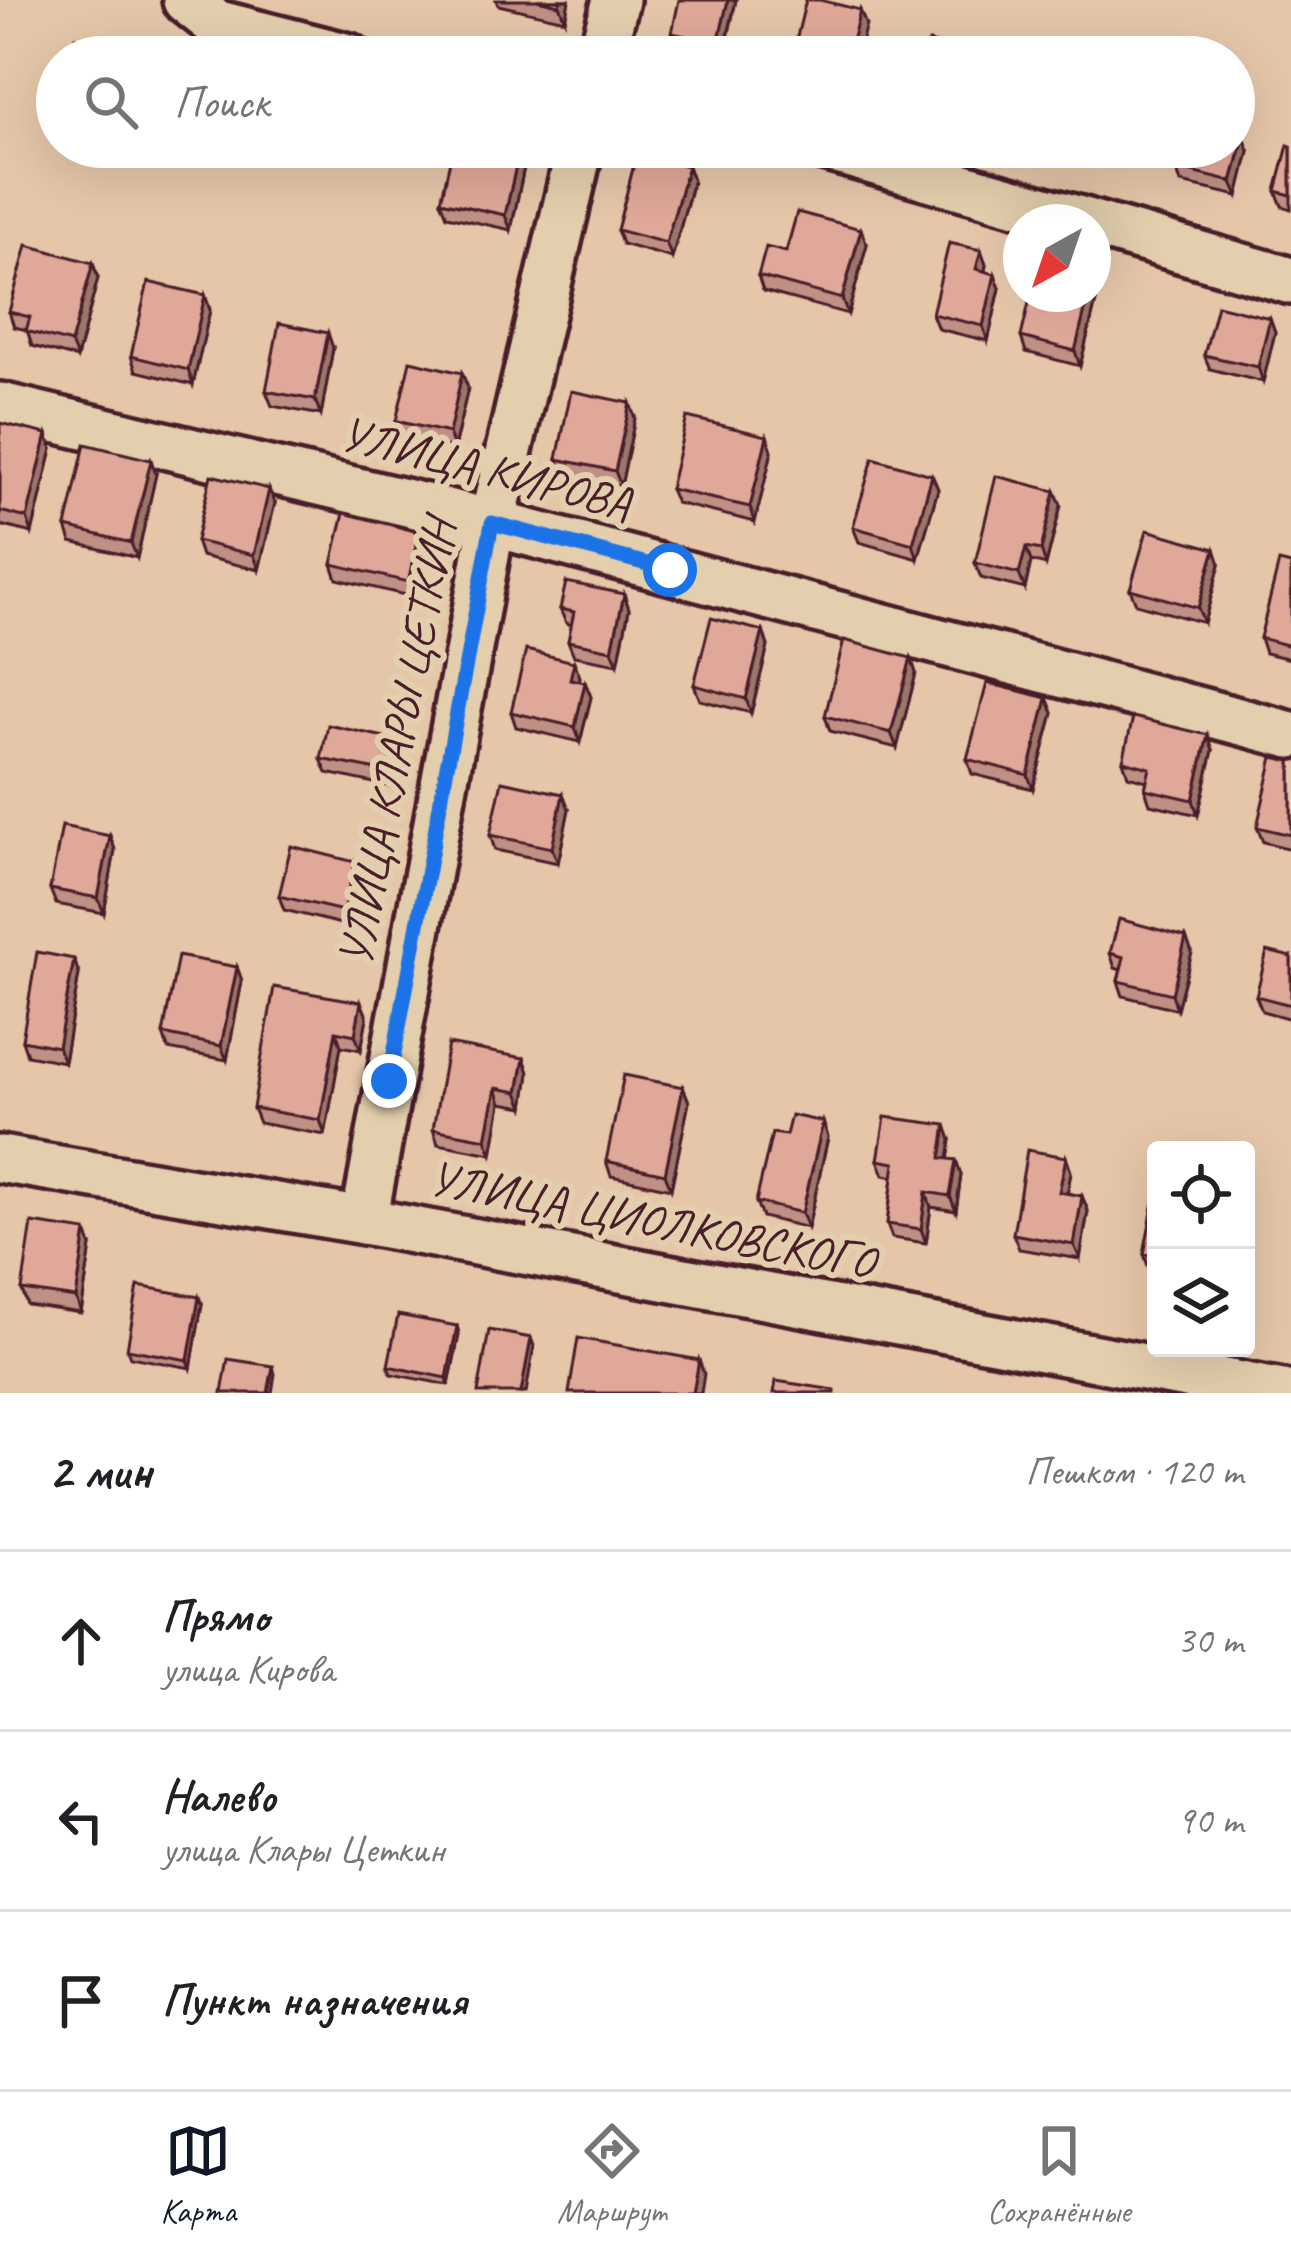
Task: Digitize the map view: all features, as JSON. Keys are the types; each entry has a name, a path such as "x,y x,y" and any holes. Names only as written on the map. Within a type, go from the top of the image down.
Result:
{"street":[{"path":"186,0 215,23 266,36"},
{"path":"607,36 616,0"},
{"name":"УЛИЦА КЛАРЫ ЦЕТКИН","path":"364,1220 492,523 575,168"},
{"path":"898,168 1024,204"},
{"path":"1111,229 1291,281"},
{"name":"УЛИЦА КИРОВА","path":"0,406 492,523 1291,734"},
{"name":"УЛИЦА ЦИОЛКОВСКОГО","path":"0,1159 364,1220 1282,1393"}],"building":[{"path":"679,0 728,0 720,36 672,33"},
{"path":"806,0 860,10 853,36 797,36"},
{"path":"1291,146 1291,195 1276,191"},
{"path":"448,168 515,168 505,215 441,201"},
{"path":"633,168 687,168 666,243 617,230"},
{"path":"1176,168 1236,168 1232,182"},
{"path":"797,212 861,229 842,299 758,276 766,247 786,252"},
{"path":"949,243 981,250 976,269 995,274 983,326 932,314"},
{"path":"27,245 93,263 71,343 26,331 30,317 9,312"},
{"path":"148,282 205,295 188,370 131,356"},
{"path":"1217,305 1270,318 1258,367 1204,355"},
{"path":"1027,312 1085,312 1075,351 1021,337"},
{"path":"279,323 328,333 315,400 266,391"},
{"path":"410,361 462,373 449,433 396,421"},
{"path":"571,391 630,403 615,471 557,459"},
{"path":"687,417 767,436 750,507 670,489"},
{"path":"0,423 47,434 27,518 0,511"},
{"path":"85,444 151,460 131,543 66,527"},
{"path":"873,458 932,475 913,544 853,527"},
{"path":"211,475 269,489 254,555 196,541"},
{"path":"996,476 1055,491 1041,550 1026,547 1019,574 975,563"},
{"path":"344,513 419,532 408,582 332,564"},
{"path":"1147,530 1215,549 1198,608 1130,589"},
{"path":"1279,562 1291,565 1291,646 1260,638"},
{"path":"566,582 624,594 612,650 568,641 574,612 560,609"},
{"path":"711,618 763,631 746,699 694,685"},
{"path":"844,640 911,658 891,733 825,716"},
{"path":"526,650 574,662 570,679 585,682 575,727 511,712"},
{"path":"987,683 1047,698 1028,775 967,759"},
{"path":"1133,717 1208,735 1193,800 1145,789 1150,768 1123,761"},
{"path":"328,725 394,739 388,772 321,759"},
{"path":"1273,757 1291,761 1291,835 1257,827"},
{"path":"502,781 563,794 552,848 490,835"},
{"path":"62,826 110,836 98,898 50,889"},
{"path":"291,846 355,862 343,911 279,896"},
{"path":"1119,919 1186,937 1172,994 1118,981 1124,957 1110,953"},
{"path":"1267,951 1291,957 1291,1005 1256,996"},
{"path":"37,952 74,959 58,1047 22,1040"},
{"path":"178,956 237,967 221,1046 163,1034"},
{"path":"274,987 361,1002 355,1035 336,1031 320,1120 253,1108"},
{"path":"448,1044 524,1058 518,1092 496,1088 486,1139 433,1129"},
{"path":"624,1075 683,1087 665,1174 606,1161"},
{"path":"791,1115 823,1122 802,1213 756,1202 772,1133 786,1135"},
{"path":"885,1117 946,1125 941,1158 956,1160 950,1196 926,1192 921,1229 887,1224 895,1163 878,1160"},
{"path":"1027,1150 1066,1157 1059,1192 1082,1196 1074,1245 1013,1234"},
{"path":"32,1223 86,1231 76,1298 22,1290"},
{"path":"138,1286 199,1297 188,1360 127,1349"},
{"path":"398,1315 457,1326 447,1378 388,1366"},
{"path":"489,1330 531,1338 521,1393 478,1393"},
{"path":"578,1338 699,1360 693,1393 569,1393"},
{"path":"228,1359 273,1366 268,1393 222,1393"},
{"path":"776,1381 835,1390 835,1393 774,1393"}],"route":[{"path":"389,1081 492,523 670,570"}]}
